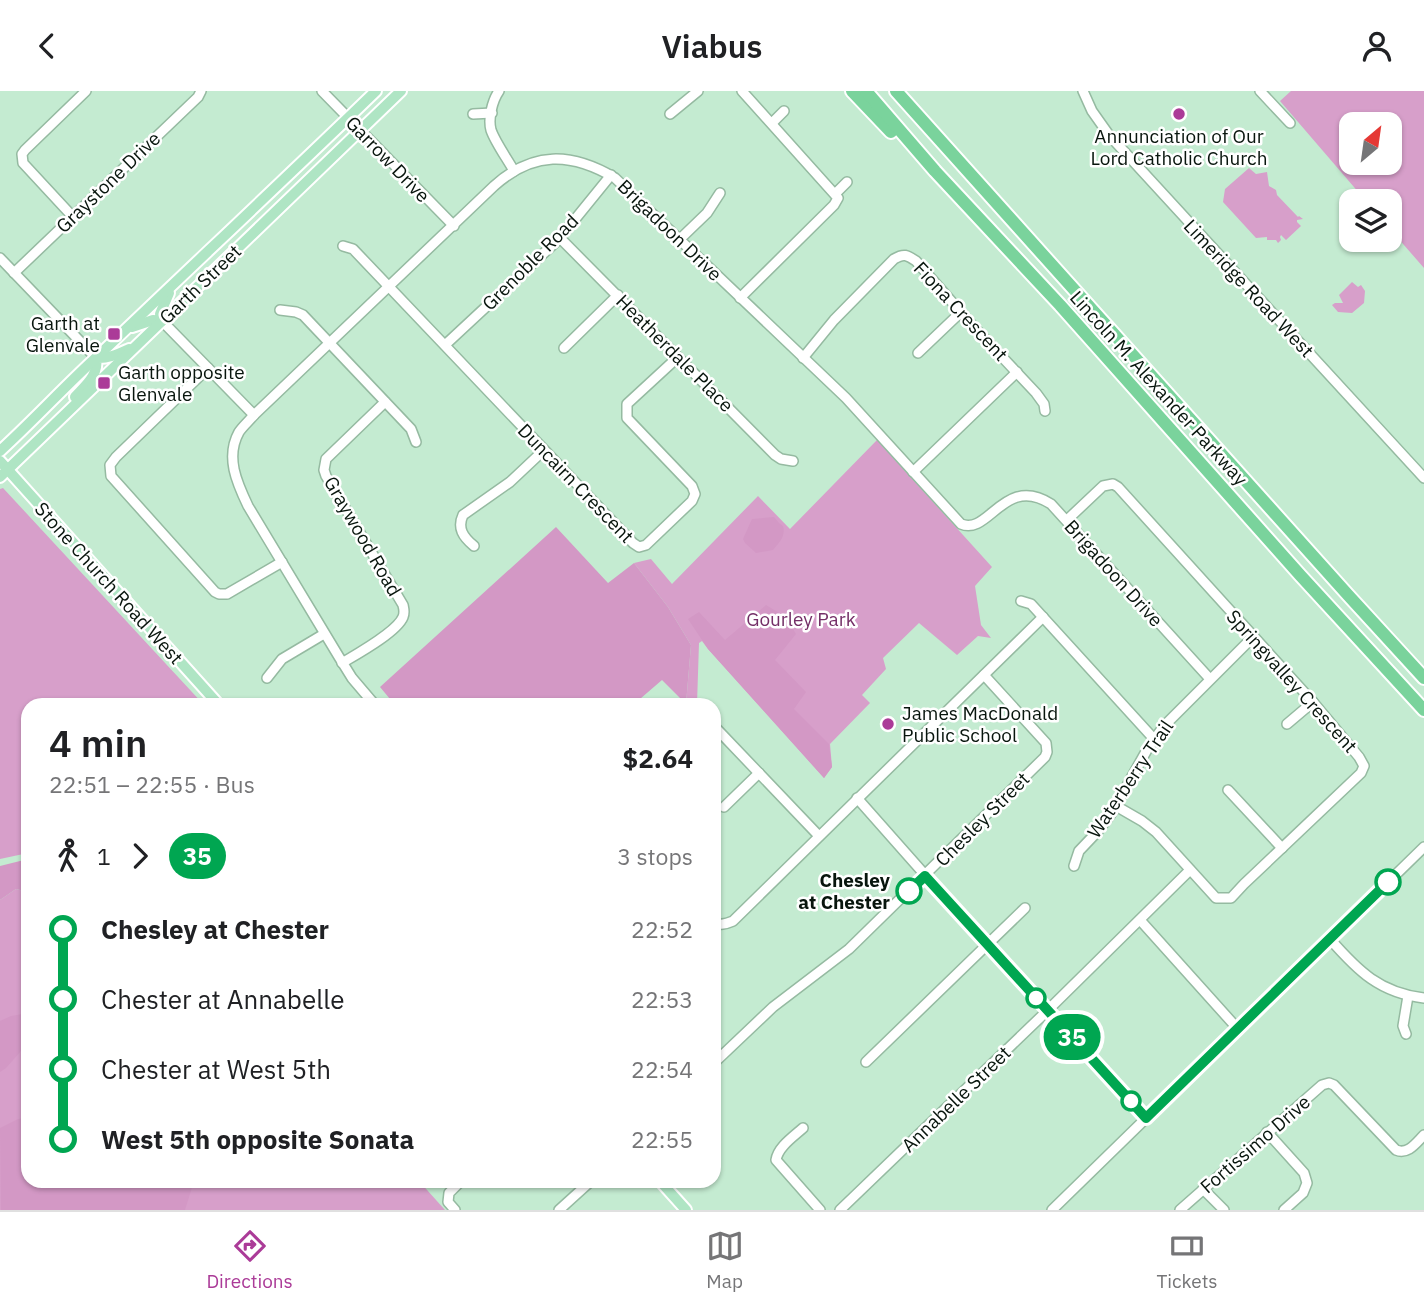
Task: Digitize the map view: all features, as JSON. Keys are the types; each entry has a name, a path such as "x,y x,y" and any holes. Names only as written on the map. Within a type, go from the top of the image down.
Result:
{"highway":[{"path":"852,91 912,154 935,171"},
{"name":"Lincoln M. Alexander Parkway","path":"866,91 935,171 1060,305 1424,710"},
{"name":"Lincoln M. Alexander Parkway","path":"896,91 1424,678"},
{"path":"904,91 909,97 911,108"}],"main road":[{"name":"Garth Street","path":"0,451 376,91"},
{"name":"Garth Street","path":"3,469 45,433 401,91"},
{"path":"126,329 153,320 162,321 160,314 173,286"},
{"path":"45,433 96,372 96,358 112,357 128,350 142,339"},
{"name":"Stone Church Road West","path":"3,469 213,698"},
{"path":"666,1188 686,1210"}],"street":[{"path":"73,216 23,163 22,154 86,91"},
{"name":"Graystone Drive","path":"14,272 198,97 201,91"},
{"name":"Garrow Drive","path":"322,91 454,226"},
{"path":"499,91 495,96 490,125 514,171"},
{"path":"670,114 698,91"},
{"path":"740,297 838,198 742,91"},
{"name":"Limeridge Road West","path":"1083,91 1092,111 1109,135 1424,478"},
{"path":"1260,91 1290,124"},
{"path":"772,123 784,111"},
{"path":"472,114 492,113"},
{"name":"Brigadoon Drive","path":"368,698 324,634 236,482 232,457 239,433 254,415 499,182 514,171 541,160 562,159 590,164 611,175 846,398 965,526 975,525 1005,502 1023,496 1043,499 1054,506 1210,679"},
{"name":"Grenoble Road","path":"445,345 560,238 611,175"},
{"path":"835,194 848,182"},
{"path":"680,239 707,212 720,193"},
{"name":"Heatherdale Place","path":"560,238 775,455 793,461"},
{"name":"Duncairn Crescent","path":"343,246 353,249 639,547 646,545 692,501 695,494 692,487 627,418 627,404 678,357"},
{"name":"Fiona Crescent","path":"803,358 834,320 894,259 906,254 916,261 1017,372 913,472"},
{"path":"0,258 96,358"},
{"path":"564,348 618,295"},
{"path":"281,310 303,315 411,429 415,442"},
{"path":"918,353 961,312"},
{"path":"162,321 254,415"},
{"path":"208,368 116,457 110,465 111,476 215,592 227,594 282,562"},
{"path":"1017,372 1040,397 1045,411"},
{"name":"Graywood Road","path":"342,663 378,641 401,621 404,614 403,605 324,470 326,459 386,402"},
{"path":"474,546 460,529 463,515 510,482 544,450"},
{"name":"Springvalley Crescent","path":"1066,520 1102,486 1113,484 1118,487 1313,702 1364,766 1361,773 1231,898 1216,898 1151,828 1116,806"},
{"path":"1021,601 1031,604 1154,739"},
{"path":"721,924 733,921 1043,617"},
{"path":"267,678 282,659 324,634"},
{"name":"Waterberry Trail","path":"1074,866 1079,851 1116,806 1154,739 1168,720 1252,637"},
{"name":"Chesley Street","path":"721,1056 773,1007 844,953 1045,757 1046,743 984,675"},
{"path":"1287,724 1313,702"},
{"path":"721,733 819,836"},
{"path":"724,807 759,773"},
{"path":"1228,790 1282,848"},
{"path":"857,799 1146,1118"},
{"path":"1052,1210 1424,847"},
{"name":"Annabelle Street","path":"840,1210 1190,870"},
{"path":"866,1062 1025,908"},
{"path":"1140,920 1237,1028"},
{"path":"1330,939 1368,978 1408,996 1424,998"},
{"path":"1406,1034 1403,1026 1408,996"},
{"name":"Fortissimo Drive","path":"1180,1210 1322,1085 1334,1085 1396,1150 1407,1151 1424,1135"},
{"path":"803,1128 779,1150 776,1160 820,1210"},
{"path":"1267,1132 1304,1173 1307,1183 1303,1193 1284,1210"},
{"path":"451,1206 449,1193 454,1188"},
{"path":"559,1210 583,1188"},
{"path":"1203,1189 1224,1210"}],"green space":[{"path":"1291,91 1424,91 1424,268 1402,243 1402,189 1356,189 1344,175 1402,175 1402,112 1339,112 1339,170 1280,101"},
{"path":"1249,168 1256,174 1267,172 1269,186 1303,219 1297,220 1301,226 1286,240 1281,235 1278,243 1276,240 1267,240 1267,237 1256,238 1223,202 1225,189"},
{"path":"1352,282 1358,287 1361,285 1365,291 1364,303 1352,313 1338,312 1332,305 1343,303 1339,295"},
{"name":"Gourley Park","path":"877,440 992,567 975,586 981,625 991,638 978,636 957,655 919,623 883,658 886,669 862,695 870,703 830,744 832,767 824,778 702,641 699,643 697,698 687,698 691,645 668,607 634,563 651,559 672,584 758,496 790,529"},
{"path":"3,488 198,698 21,698 21,854 0,859 0,489"},
{"path":"16,889 21,890 21,1188 425,1188 445,1210 0,1210 0,900"}],"shaded area":[{"path":"774,517 783,526 781,539 773,550 756,553 743,539 752,519"},
{"path":"556,527 608,583 634,563 668,607 691,645 687,698 680,698 662,680 641,698 389,698 380,687"},
{"path":"766,605 786,617 796,634 775,660 806,692 794,709 829,744 832,767 824,778 708,649 688,619 699,612 725,640"},
{"path":"21,861 21,890 16,889 0,900 0,866"},
{"path":"21,1014 21,1051 0,1072 0,1021"},
{"path":"21,1119 21,1188 192,1188 185,1210 1,1210 0,1128"}],"bus line":[{"name":"35","path":"909,891 925,876 1146,1118 1388,882"}],"place":[{"name":"Annunciation of Our Lord Catholic Church","path":"1179,114"},
{"name":"Garth at Glenvale","path":"114,334"},
{"name":"Garth opposite Glenvale","path":"104,383"},
{"name":"James MacDonald Public School","path":"888,724"},
{"name":"Chesley at Chester","path":"909,891"}]}
